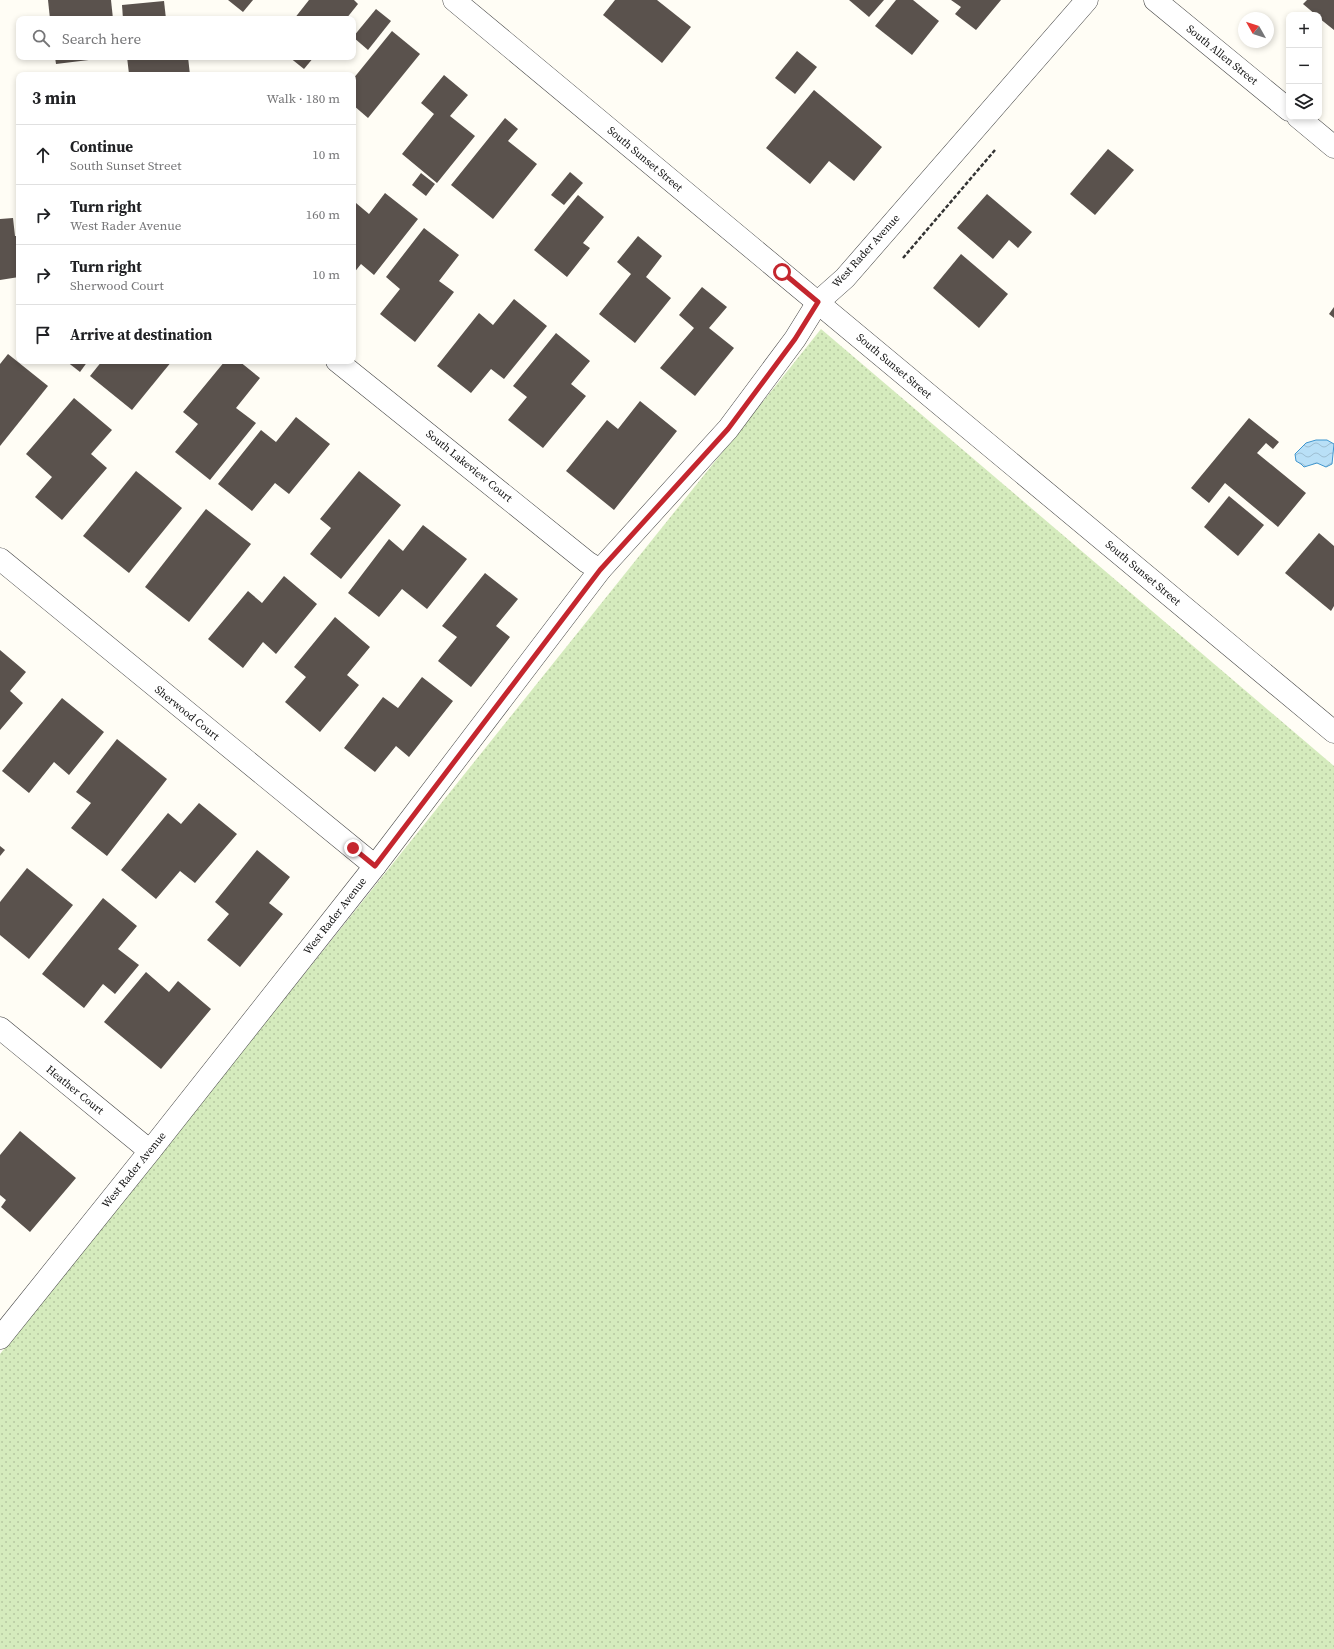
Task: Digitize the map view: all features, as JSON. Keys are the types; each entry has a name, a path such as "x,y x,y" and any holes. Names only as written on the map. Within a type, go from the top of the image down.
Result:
{"street":[{"name":"South Sunset Street","path":"454,0 1334,732"},
{"name":"West Rader Avenue","path":"0,1338 375,866 600,570 728,429 795,339 818,302 845,278 1087,0"},
{"name":"South Allen Street","path":"1155,0 1286,108"},
{"path":"1302,120 1334,147"},
{"name":"South Lakeview Court","path":"342,364 587,562 600,570"},
{"name":"Sherwood Court","path":"0,560 375,866"},
{"name":"Heather Court","path":"0,1028 150,1151"}],"green space":[{"path":"821,329 1334,766 1334,1649 0,1649 0,1354"}],"water":[{"path":"1316,440 1327,440 1334,444 1332,464 1326,467 1317,463 1304,467 1296,461 1295,454 1306,443"}],"building":[{"path":"48,0 111,0 113,16 50,16"},
{"path":"228,0 253,0 243,12"},
{"path":"309,0 354,0 358,4 348,16 296,16"},
{"path":"615,0 657,0 691,27 662,63 603,15"},
{"path":"849,0 884,0 869,17"},
{"path":"896,0 913,0 939,21 912,55 875,26"},
{"path":"951,0 1001,0 976,30 955,14 961,7"},
{"path":"1307,0 1334,0 1334,30 1322,20 1322,12 1312,12 1303,4"},
{"path":"164,1 166,16 123,16 122,5"},
{"path":"376,9 391,21 368,50 356,40 356,33"},
{"path":"392,31 420,54 368,118 356,108 356,75"},
{"path":"797,51 817,67 795,94 775,78"},
{"path":"55,60 89,60 56,64"},
{"path":"127,60 188,60 190,72 147,72 129,72"},
{"path":"293,60 312,60 304,69"},
{"path":"444,75 468,95 450,116 475,136 437,183 402,154 434,114 421,103"},
{"path":"814,90 882,147 854,181 829,161 810,184 766,148"},
{"path":"505,118 518,129 508,141 537,164 493,219 451,185"},
{"path":"1108,149 1134,170 1095,215 1070,194"},
{"path":"570,172 583,183 564,205 551,195"},
{"path":"421,173 435,184 426,196 412,185"},
{"path":"385,193 418,219 374,275 361,264 356,270 356,203 369,214"},
{"path":"987,194 1032,232 1018,248 1009,240 993,259 957,228"},
{"path":"578,195 604,217 583,243 590,248 567,277 534,250"},
{"path":"13,218 16,236 16,277 0,280 0,219"},
{"path":"424,228 459,255 439,281 454,292 415,342 380,314 400,289 386,277"},
{"path":"638,236 662,256 646,277 671,298 635,343 599,314 631,274 617,262"},
{"path":"961,254 1008,294 979,328 933,288"},
{"path":"702,287 727,307 709,328 734,348 695,396 660,368 694,328 679,315"},
{"path":"514,299 547,326 504,379 491,369 471,393 437,366 479,313 493,325"},
{"path":"1334,307 1334,318 1329,314"},
{"path":"556,333 590,361 571,384 586,396 543,448 508,420 527,397 513,386"},
{"path":"8,354 16,360 16,364 20,364 48,386 0,446 0,364"},
{"path":"70,364 86,364 80,372"},
{"path":"100,364 170,364 132,410 90,376"},
{"path":"223,364 243,364 260,378 236,408 256,423 210,480 175,452 198,424 183,412"},
{"path":"74,398 112,430 91,454 107,468 62,520 35,497 52,477 26,454"},
{"path":"640,401 677,431 614,510 566,471 607,420 618,429"},
{"path":"296,417 330,444 289,494 275,483 252,511 218,484 261,430 276,442"},
{"path":"1249,418 1279,442 1273,449 1266,443 1257,453 1306,493 1278,527 1225,483 1209,503 1191,488"},
{"path":"136,471 182,508 129,573 83,536"},
{"path":"359,471 401,505 341,579 310,554 331,528 320,519"},
{"path":"1229,496 1264,525 1238,556 1204,527"},
{"path":"206,509 251,544 189,622 145,587"},
{"path":"423,525 467,559 427,609 402,589 379,617 348,593 389,539 403,551"},
{"path":"1319,533 1334,546 1334,606 1331,611 1285,573"},
{"path":"485,573 518,599 496,626 510,637 471,687 438,661 457,637 442,626"},
{"path":"284,576 317,604 276,654 263,642 243,668 208,639 248,591 262,603"},
{"path":"335,617 370,647 347,675 359,685 320,732 285,702 306,677 294,667"},
{"path":"0,650 26,672 10,691 23,703 0,730"},
{"path":"422,677 453,701 409,757 396,746 375,772 344,748 383,697 398,708"},
{"path":"62,698 104,732 69,775 54,762 29,793 2,771"},
{"path":"117,739 167,779 107,856 71,828 91,803 76,792"},
{"path":"199,803 237,834 195,883 180,871 156,899 121,870 168,813 181,824"},
{"path":"0,846 5,850 0,856"},
{"path":"257,850 290,877 269,903 283,914 240,967 207,940 229,914 215,902"},
{"path":"27,868 73,905 29,959 0,935 0,902"},
{"path":"103,898 137,926 118,949 139,965 115,994 103,984 84,1008 42,974"},
{"path":"146,972 169,992 178,981 211,1009 161,1069 104,1022"},
{"path":"20,1131 76,1178 30,1232 1,1207 6,1200 0,1195 0,1155"}],"route":[{"path":"353,848 375,866 600,570 728,429 795,339 818,302 782,272"}]}
